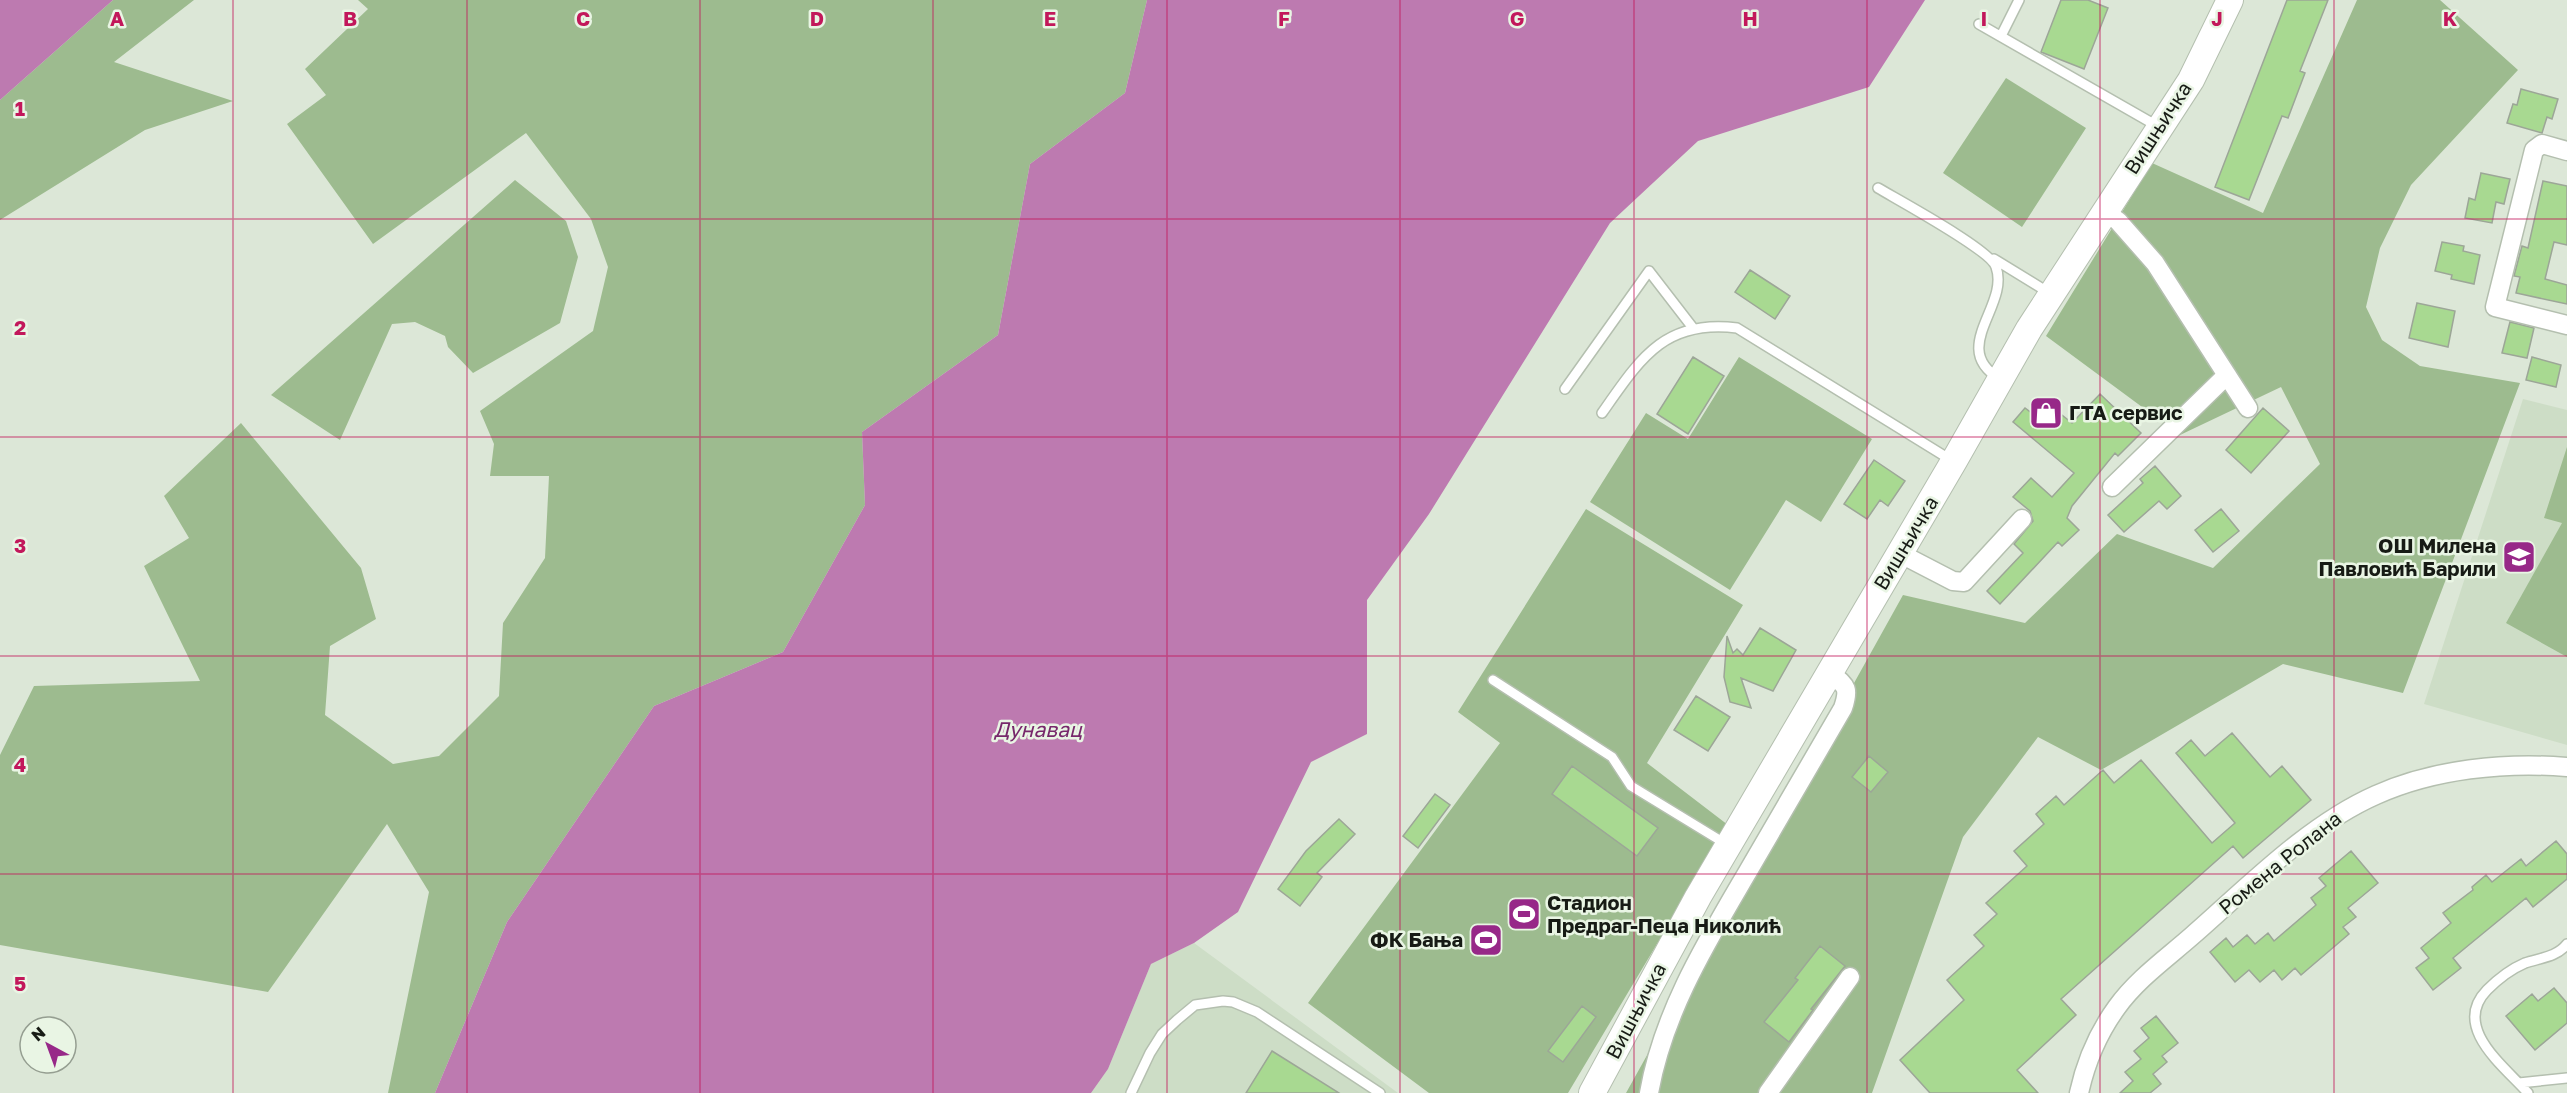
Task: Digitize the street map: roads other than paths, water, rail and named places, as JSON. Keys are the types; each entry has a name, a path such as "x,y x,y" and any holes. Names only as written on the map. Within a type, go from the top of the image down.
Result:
{"street":[{"name":"Вишњичка","path":"1592,1093 1698,897 2051,294 2201,63 2230,0"},
{"path":"2567,151 2542,144 2534,150 2495,307 2567,325"},
{"path":"2104,211 2118,221 2155,263 2248,408"},
{"path":"2112,487 2227,375"},
{"path":"1899,553 1953,582 1964,582 2022,519"},
{"path":"1649,1093 1664,1033 1713,931 1843,708 1848,692 1844,685 1830,673"},
{"name":"Ромена Ролана","path":"2079,1093 2086,1064 2097,1040 2119,1004 2130,991 2246,888 2340,814 2375,795 2436,776 2505,765 2567,767"},
{"path":"1768,1093 1850,978"}],"lane":[{"path":"2001,36 2019,0"},
{"path":"1979,24 2159,127"},
{"path":"1878,188 2051,294"},
{"path":"1989,256 1996,265 1998,277 1978,350 1980,360 1987,371 2001,380"},
{"path":"1565,388 1649,271 1693,328"},
{"path":"1602,413 1636,365 1650,350 1673,335 1693,328 1719,326 1737,328 1954,461"},
{"path":"1493,680 1612,757 1630,786 1729,846"},
{"path":"2528,1093 2482,1043 2474,1023 2477,1006 2481,996 2514,968 2559,952 2567,944"},
{"path":"1131,1093 1140,1071 1162,1034 1195,1005 1223,1002 1233,1002 1257,1012 1380,1093"},
{"path":"2519,1083 2567,1078"}],"water":[{"path":"0,0 113,0 0,100"},
{"name":"Дунавац","path":"1147,0 1925,0 1869,87 1698,141 1610,223 1429,514 1367,600 1367,734 1311,762 1238,912 1194,943 1151,964 1108,1069 1091,1093 435,1093 507,922 654,706 783,652 865,505 862,432 998,335 1030,164 1125,93"}],"place":[{"name":"ГТА сервис","path":"2046,413"},
{"name":"ОШ Милена Павловић Барили","path":"2519,557"},
{"name":"Стадион Предраг-Пеца Николић","path":"1524,914"},
{"name":"ФК Бања","path":"1486,940"}]}
